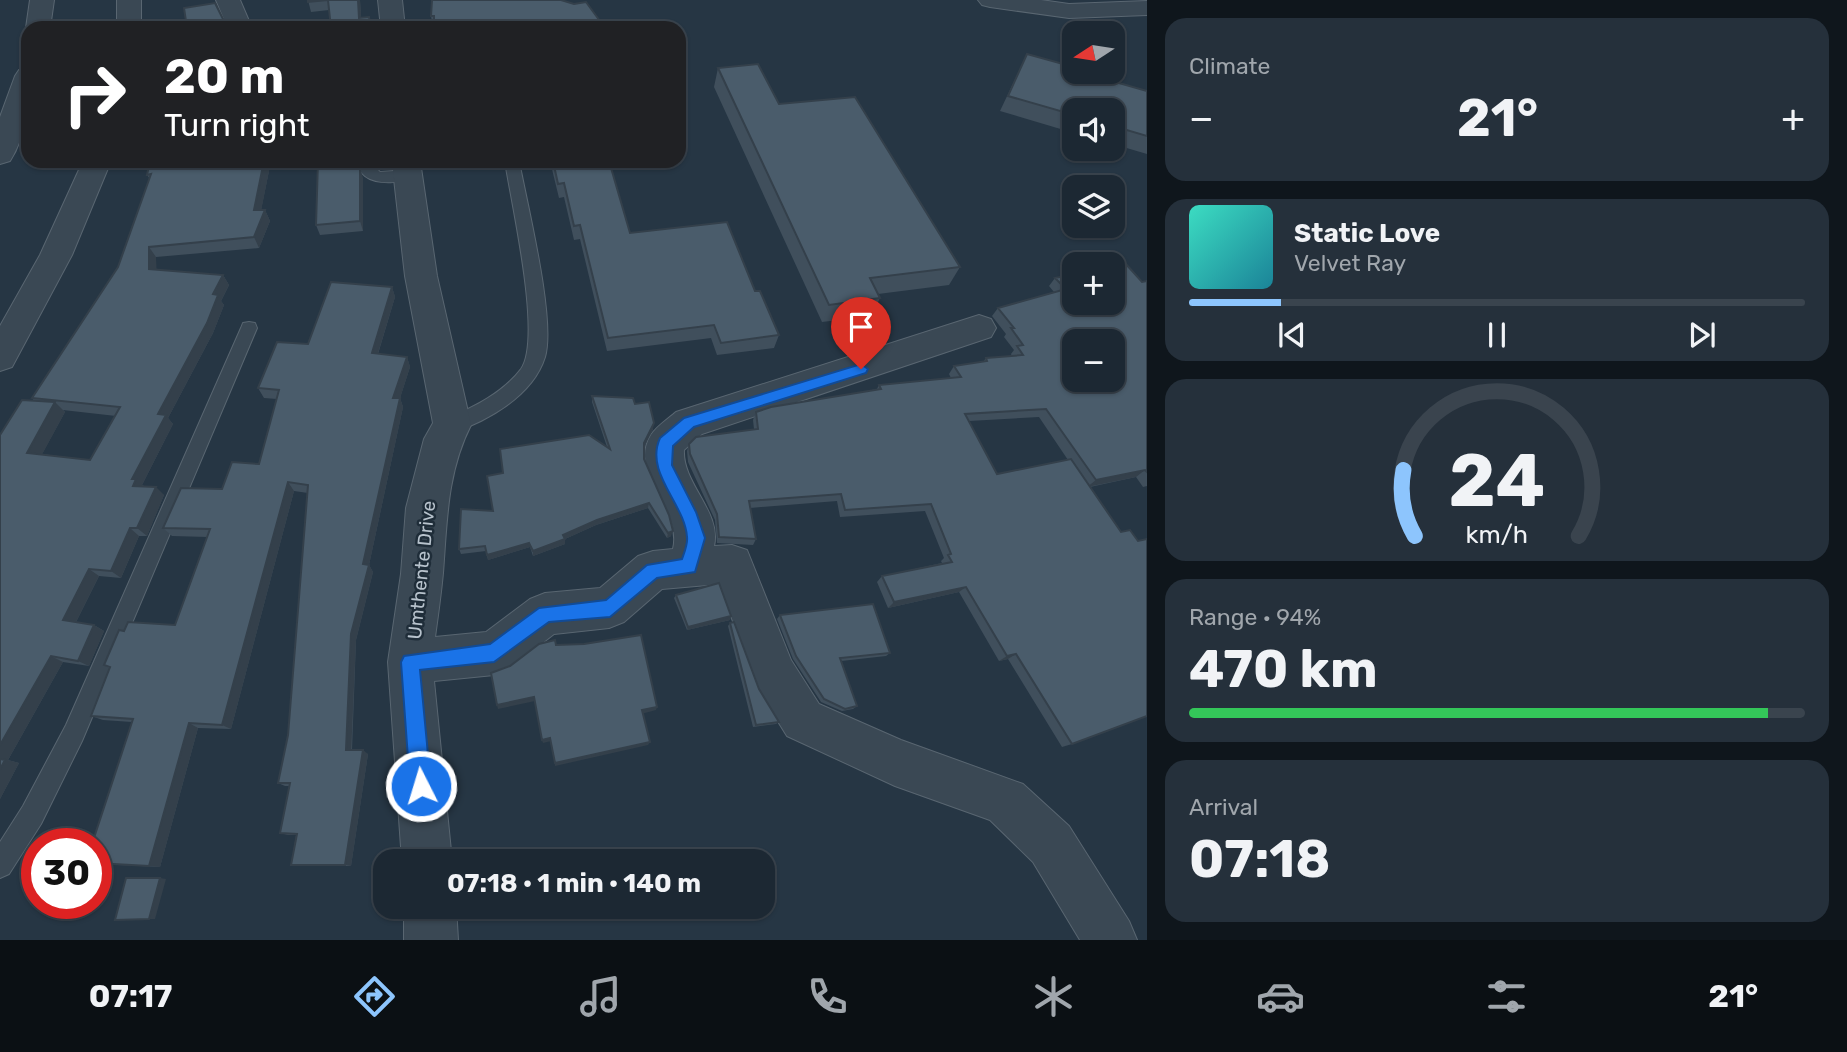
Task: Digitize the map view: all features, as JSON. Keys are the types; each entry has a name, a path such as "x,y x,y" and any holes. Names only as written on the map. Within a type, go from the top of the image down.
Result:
{"street":[{"path":"39,21 42,0"},
{"path":"129,0 129,21"},
{"path":"228,0 237,21"},
{"path":"390,0 392,21"},
{"path":"990,0 1069,11 1147,8"},
{"path":"0,155 21,96"},
{"path":"0,357 56,255 94,168"},
{"path":"407,168 421,276 452,425"},
{"path":"689,566 696,538 688,512 664,465 666,443 678,431 689,423 861,369 979,328"},
{"name":"Umthente Drive","path":"425,849 410,662 422,574 426,508 443,439 452,425"},
{"path":"410,662 494,653 545,614 610,608 653,570 732,564 775,675 803,720 895,762 1006,801 1051,844 1110,940"},
{"path":"430,919 431,940"}],"lane":[{"path":"365,168 374,177 407,168"},
{"path":"452,425 492,406 528,373 536,357 539,332 535,297 513,168"},
{"path":"0,865 32,815 74,733 249,328"}],"building":[{"path":"328,0 358,0 359,18 369,17 370,21 330,21"},
{"path":"432,0 561,0 574,4 586,2 600,21 434,21 434,16 431,16"},
{"path":"215,3 223,21 186,21 184,8"},
{"path":"1027,54 1062,64 1062,84 1122,84 1147,91 1147,136 1125,130 1125,98 1062,98 1062,112 1008,96"},
{"path":"758,64 779,104 855,97 960,267 870,278 880,298 829,305 718,68"},
{"path":"148,168 263,168 254,210 265,210 254,237 149,247 149,269 223,275 213,294 218,295 207,323 158,414 166,415 132,479 136,479 133,486 156,487 137,528 130,528 111,571 89,569 63,620 94,625 78,661 51,656 0,745 0,435 22,400 55,402 27,453 90,460 120,407 32,398 118,267 151,174 147,175"},
{"path":"318,168 360,168 360,221 316,225"},
{"path":"555,168 611,168 630,233 727,222 755,291 760,291 779,335 721,343 714,325 608,338 580,225 574,226 564,183 558,184"},
{"path":"1125,263 1142,282 1147,281 1147,472 1145,470 1096,480 1046,409 965,414 997,474 1071,459 1121,532 1130,530 1138,541 1147,539 1147,716 1072,744 1016,654 1007,656 966,587 894,602 882,576 952,562 931,504 845,510 841,494 749,501 756,539 719,537 717,514 690,454 689,444 696,437 758,429 756,412 771,407 881,389 879,385 961,377 954,366 987,361 986,358 1023,355 1017,346 1023,345 1011,328 1014,328 998,308 1062,290 1062,315 1125,315"},
{"path":"331,282 392,287 372,353 407,357 393,398 400,398 363,564 369,565 351,634 346,750 363,750 345,865 291,865 297,834 280,833 290,783 278,783 288,735 308,485 288,482 222,725 189,723 149,866 112,864 112,828 97,828 133,719 91,716 110,667 104,665 119,630 124,631 128,622 175,625 210,529 163,528 181,488 222,489 232,462 259,464 279,390 258,388 277,342 308,344"},
{"path":"592,396 633,398 635,404 649,402 654,423 644,443 644,459 669,515 673,531 668,533 649,503 597,520 563,535 565,539 533,551 529,543 487,555 485,546 459,549 461,509 493,511 487,476 503,473 500,449 589,435 610,449"},
{"path":"719,583 731,616 688,627 676,595"},
{"path":"873,604 890,653 840,658 857,706 845,709 824,699 796,656 780,615"},
{"path":"734,622 759,689 779,722 756,725 730,623"},
{"path":"641,635 657,707 642,710 650,742 555,763 550,738 542,740 534,697 497,705 491,673 510,666 539,644 555,640 556,645 584,644"},
{"path":"126,878 160,878 149,919 115,920"}],"route":[{"path":"421,786 410,662 494,653 545,614 610,608 653,570 689,566 696,538 688,512 664,465 666,443 689,423 861,369"}]}
